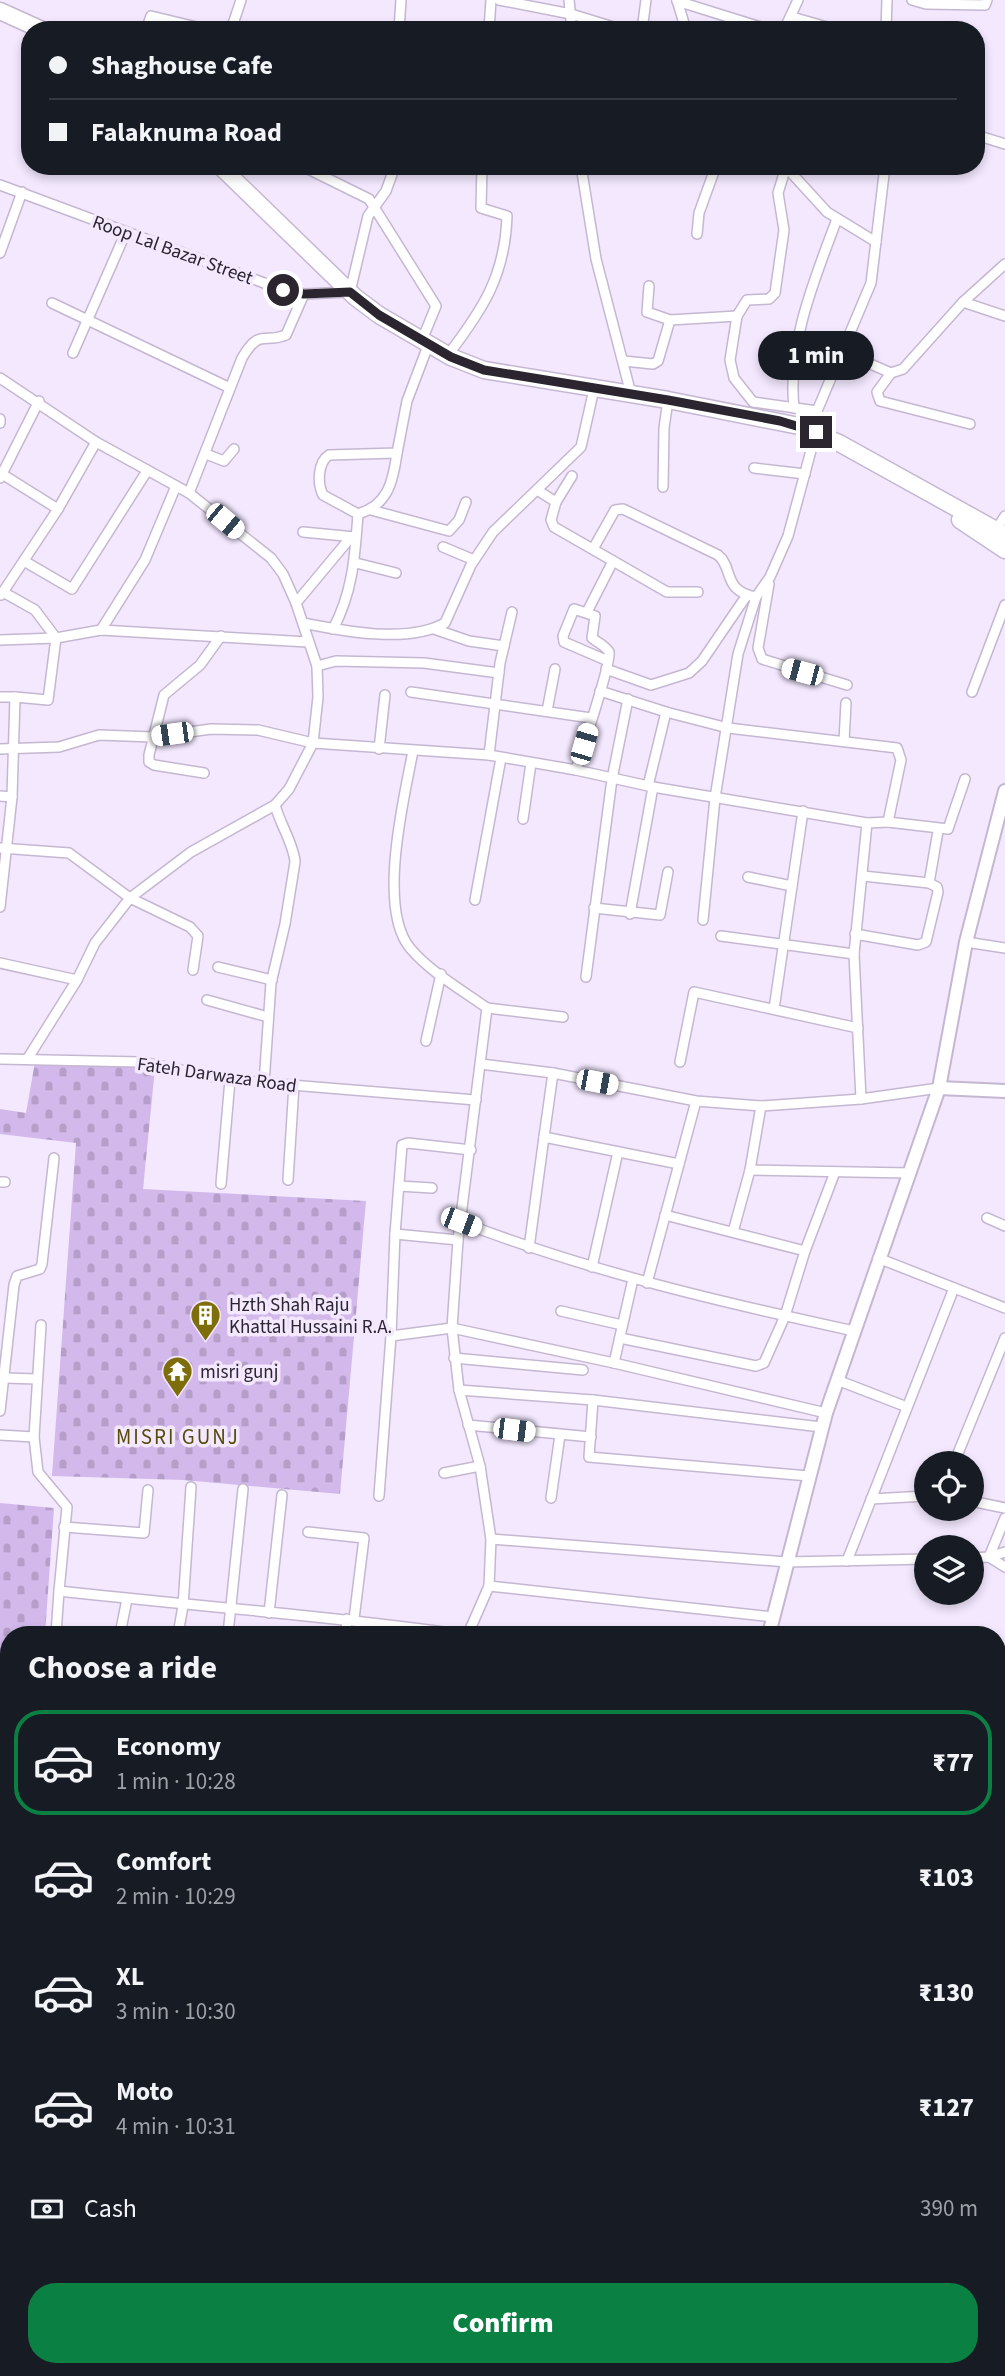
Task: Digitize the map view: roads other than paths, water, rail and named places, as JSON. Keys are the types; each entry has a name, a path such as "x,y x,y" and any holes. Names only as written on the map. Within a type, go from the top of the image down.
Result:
{"highway":[{"path":"0,11 22,21"},
{"path":"234,175 350,292 379,315 467,365 500,374 668,400 780,421 816,432 947,505 958,507 1002,527"},
{"path":"947,505 955,517 1005,550"}],"main road":[{"path":"770,1626 825,1413 939,1088 966,942 1005,791"},
{"path":"939,1088 1005,1091"}],"street":[{"path":"235,21 241,0"},
{"path":"400,21 401,0"},
{"path":"490,21 491,0"},
{"path":"499,0 594,21"},
{"path":"569,0 571,21"},
{"path":"643,21 646,0"},
{"path":"790,21 798,0"},
{"path":"886,21 887,0"},
{"path":"912,0 926,4 985,5 987,0"},
{"path":"683,21 677,1 704,4 747,21"},
{"path":"149,21 150,16 171,21"},
{"path":"792,17 806,21"},
{"path":"985,138 1005,144"},
{"path":"321,175 355,191 374,205 436,306 407,401 397,453 387,494 371,510 358,514 320,492 324,458 329,455 397,453"},
{"path":"350,292 365,225 374,205 386,191 392,175"},
{"path":"449,355 491,293 499,270 507,216 481,208 482,175"},
{"path":"582,175 596,259 631,394"},
{"path":"697,234 698,213 713,175"},
{"path":"784,175 778,193 784,230 775,293 769,299 747,300 737,316 730,359 734,378 753,402 817,411"},
{"path":"794,175 837,219 876,243"},
{"path":"847,685 762,659 758,648 770,577 788,536 816,432 817,411 871,283 884,175"},
{"name":"Roop Lal Bazar Street","path":"0,185 283,290 304,294 350,292"},
{"path":"0,253 22,192"},
{"path":"794,408 792,390 798,341 817,273 837,219"},
{"path":"73,353 126,232"},
{"path":"970,424 880,401 877,392 891,373 903,369 963,302 1005,264"},
{"path":"649,286 648,312 670,320 737,316"},
{"path":"189,494 242,358 255,341 262,337 280,338 291,330 304,294"},
{"path":"963,302 1005,316"},
{"path":"52,303 89,318 230,388"},
{"path":"624,361 653,364 658,361 670,320"},
{"path":"843,352 891,373"},
{"path":"0,378 39,401 96,442 189,494 271,558 283,574 296,603 317,666 318,697 313,743 289,789 275,805 191,852 130,898 95,943 77,980 28,1058"},
{"path":"434,629 445,623 451,614 474,560 493,532 581,447 594,389"},
{"path":"663,486 664,428 668,400"},
{"path":"39,401 1,476 58,509"},
{"path":"0,696 48,700 56,638 35,610 1,595 58,509 96,442"},
{"path":"206,454 224,461 234,449"},
{"path":"754,468 805,474"},
{"path":"24,561 72,589 148,471"},
{"path":"572,476 556,502 551,520 554,527 667,592 698,592"},
{"path":"102,630 145,560 176,486"},
{"path":"537,490 556,502"},
{"path":"371,510 449,531 459,520 466,502"},
{"path":"593,549 614,510 623,509 718,555 724,561 727,578 752,596"},
{"path":"333,629 342,613 356,563 354,537 358,514"},
{"path":"303,532 354,537"},
{"path":"296,603 354,537"},
{"path":"443,547 474,560"},
{"path":"587,612 613,561"},
{"path":"356,563 396,573"},
{"path":"576,769 607,665 607,649 592,638 596,618 587,612 574,609 563,640 571,648 607,665 651,685 689,673 702,662 752,596 770,577"},
{"path":"703,920 715,798 738,654 752,596"},
{"path":"972,692 1005,605"},
{"path":"489,755 499,673 512,612"},
{"path":"303,623 359,634 434,629 469,641 504,646"},
{"path":"0,640 56,638 102,630 308,642"},
{"path":"204,773 149,762 164,695 200,664 220,636"},
{"path":"317,666 336,662 425,663 499,673"},
{"path":"547,711 555,669"},
{"path":"600,691 666,712 728,727 893,747 900,751 901,760 888,822"},
{"path":"411,692 591,718"},
{"path":"379,749 385,695"},
{"path":"0,907 4,849 12,797 15,697"},
{"path":"586,977 612,779 628,699"},
{"path":"844,741 846,703"},
{"path":"630,914 666,712"},
{"path":"0,749 59,747 99,735 153,737 240,728 313,743 489,755 576,769 612,779 715,798 867,823 888,822 938,831 950,828 965,779"},
{"path":"413,751 395,841 395,895 400,926 409,947 487,1008 563,1017"},
{"path":"475,900 501,758"},
{"path":"523,819 531,763"},
{"path":"0,796 12,797"},
{"path":"264,1083 272,979 295,862 295,853 282,830 275,805"},
{"path":"774,1009 803,811"},
{"path":"861,1099 854,954 867,823"},
{"path":"929,883 938,831"},
{"path":"4,849 69,853 130,898 194,931 198,947 193,970"},
{"path":"594,908 630,914 660,915 668,872"},
{"path":"855,934 918,945 926,942 938,891 937,887 929,883 863,876"},
{"path":"748,877 792,886"},
{"path":"722,936 854,954"},
{"path":"966,942 1005,948"},
{"path":"0,963 77,980"},
{"path":"218,967 272,979"},
{"path":"426,1041 441,974"},
{"path":"680,1062 694,992 858,1028"},
{"path":"207,1000 268,1017"},
{"path":"472,1626 489,1586 491,1539 480,1466 459,1390 452,1328 458,1240 487,1008"},
{"name":"Fateh Darwaza Road","path":"0,1059 141,1062 230,1080 475,1100"},
{"path":"481,1064 553,1073 696,1101 761,1105 861,1099 939,1088"},
{"path":"529,1248 553,1073"},
{"path":"221,1184 230,1080"},
{"path":"288,1180 294,1085"},
{"path":"647,1283 696,1101"},
{"path":"733,1232 750,1170 761,1105"},
{"path":"544,1137 679,1164"},
{"path":"379,1496 391,1336 398,1186 404,1144 471,1150"},
{"path":"592,1267 618,1152"},
{"path":"0,1411 14,1285 22,1272 40,1269 42,1264 54,1158"},
{"path":"750,1170 908,1173"},
{"path":"620,1338 756,1366 769,1357 835,1172"},
{"path":"398,1186 432,1188"},
{"path":"665,1215 805,1251"},
{"path":"987,1218 1005,1226"},
{"path":"461,1222 529,1248 647,1283 853,1331"},
{"path":"395,1234 458,1240"},
{"path":"878,1258 1005,1308"},
{"path":"614,1363 633,1279"},
{"path":"847,1561 954,1287"},
{"path":"561,1311 622,1325"},
{"path":"41,1325 33,1437 38,1472 67,1507 57,1626"},
{"path":"391,1336 452,1328 825,1413"},
{"path":"959,1451 1005,1338"},
{"path":"454,1358 583,1370"},
{"path":"5,1378 37,1379"},
{"path":"837,1380 907,1407"},
{"path":"459,1390 593,1400 821,1427"},
{"path":"593,1400 589,1457 809,1476"},
{"path":"468,1424 560,1436 591,1437"},
{"path":"0,1435 33,1437"},
{"path":"551,1498 560,1436"},
{"path":"444,1473 480,1466"},
{"path":"179,1626 191,1487"},
{"path":"229,1626 243,1489"},
{"path":"64,1527 144,1533 148,1490"},
{"path":"270,1613 282,1495"},
{"path":"872,1499 914,1497"},
{"path":"984,1504 1005,1508"},
{"path":"989,1558 1005,1518"},
{"path":"308,1532 364,1538 348,1626"},
{"path":"491,1539 787,1562 914,1559"},
{"path":"984,1558 1005,1552"},
{"path":"989,1558 1005,1567"},
{"path":"489,1586 772,1617"},
{"path":"59,1591 400,1626"},
{"path":"122,1626 127,1599"}],"place":[{"name":"Hzth Shah Raju Khattal Hussaini R.A.","path":"206,1342"},
{"name":"misri gunj","path":"177,1398"}],"district":[{"name":"MISRI GUNJ","path":"178,1437"}]}
